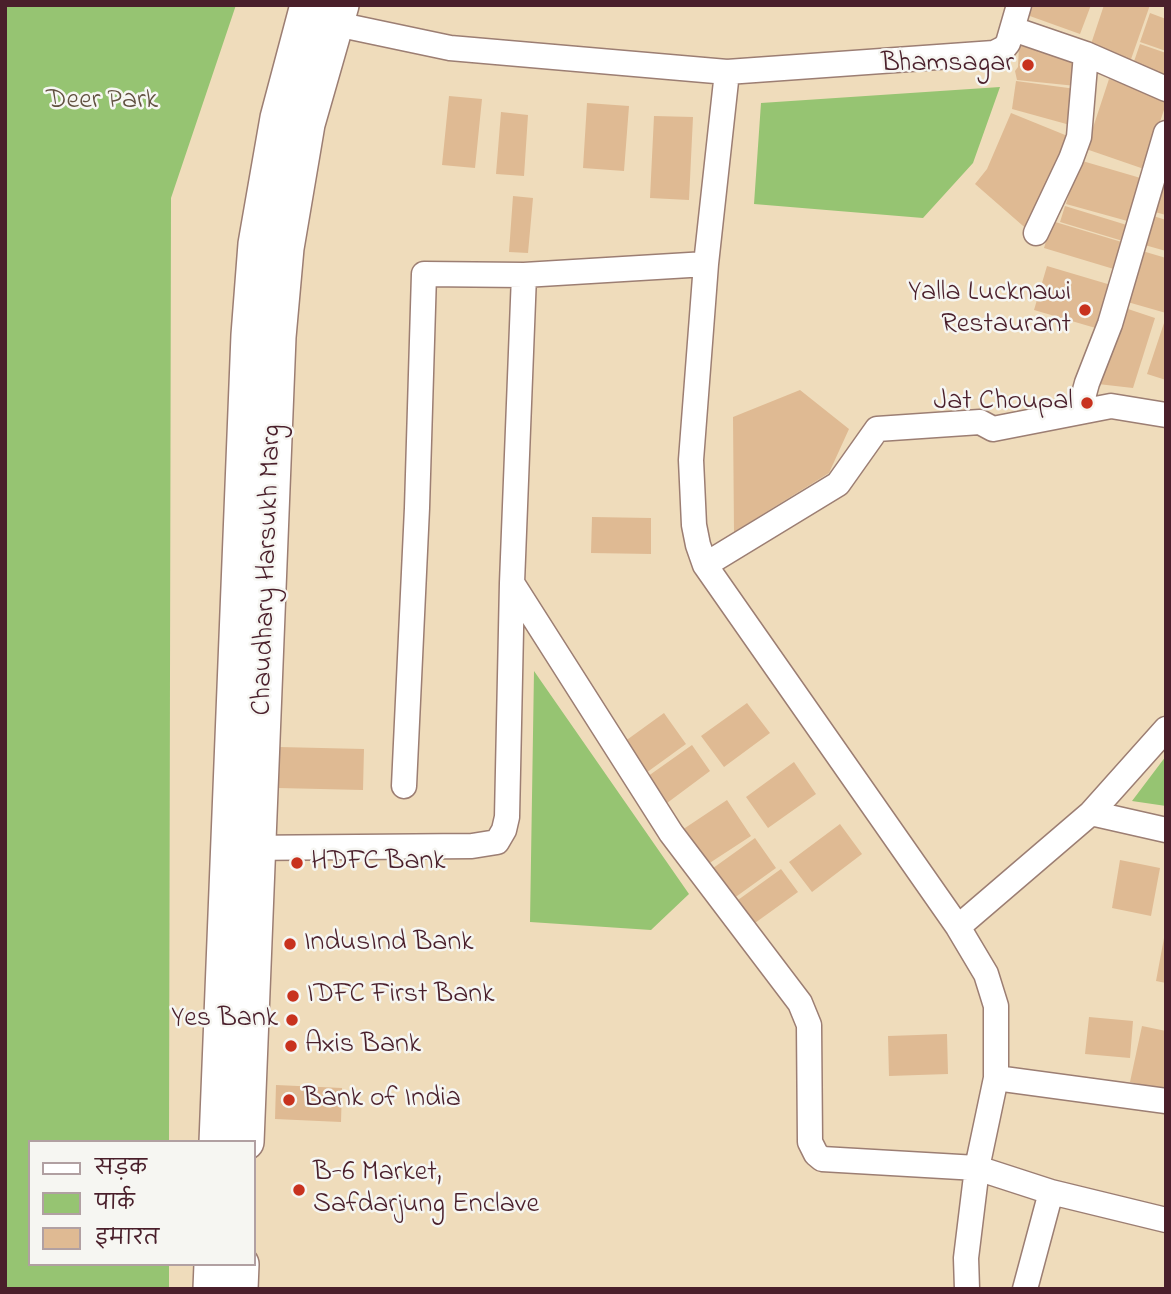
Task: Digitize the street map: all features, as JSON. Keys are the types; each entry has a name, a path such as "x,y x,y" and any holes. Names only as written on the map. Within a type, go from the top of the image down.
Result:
{"street":[{"path":"322,13 450,48 727,72 994,53 1004,48 1016,17 1086,54 1166,89"},
{"name":"Chaudhary Harsukh Marg","path":"217,1140 243,848 285,261 322,13"},
{"path":"1036,233 1079,137 1086,54"},
{"path":"727,72 706,264 691,460 694,525 705,565 958,927 986,974 996,1006 996,1078 977,1168 966,1258 967,1289"},
{"path":"1079,412 1110,324 1166,133"},
{"path":"404,786 417,508 424,274 524,275 706,264"},
{"path":"243,848 472,846 497,842 504,830 507,817 512,583 524,275"},
{"path":"705,565 838,484 877,429 980,422 993,429 1111,407 1166,415"},
{"path":"512,583 671,833 800,1003 808,1025 810,1142 816,1154 822,1159 977,1168 1051,1192 1166,1220"},
{"path":"958,927 1091,813 1166,729"},
{"path":"1091,813 1166,830"},
{"name":"Chaudhary Harsukh Marg","path":"243,848 246,1140"},
{"path":"996,1078 1166,1101"},
{"path":"1025,1289 1051,1192"},
{"path":"211,1289 212,1266"},
{"path":"240,1289 242,1266"}],"green space":[{"name":"Deer Park","path":"5,5 236,5 171,198 169,1140 28,1140 28,1266 169,1266 169,1289 5,1289"},
{"path":"1000,87 973,163 923,218 754,204 761,103"},
{"path":"534,671 689,894 651,930 530,922"},
{"path":"1166,756 1166,806 1132,801"}],"building":[{"path":"1030,5 1091,5 1080,34 1027,15"},
{"path":"1104,5 1150,5 1129,65 1089,50"},
{"path":"1150,13 1166,19 1166,51 1140,42"},
{"path":"1022,42 1078,54 1076,86 1017,80 1015,71 1018,67 1019,45"},
{"path":"1140,44 1166,53 1166,85 1130,73"},
{"path":"1109,79 1166,98 1144,169 1086,149"},
{"path":"1016,81 1076,89 1070,125 1012,109"},
{"path":"449,96 482,99 475,168 442,165"},
{"path":"587,103 629,106 624,171 583,168"},
{"path":"501,112 528,115 524,176 496,174"},
{"path":"1011,113 1075,139 1030,232 975,184 987,169"},
{"path":"654,116 693,117 689,200 650,198"},
{"path":"1079,160 1144,179 1131,222 1066,204"},
{"path":"1159,182 1166,184 1166,215 1151,211"},
{"path":"513,196 533,198 528,253 509,252"},
{"path":"1065,206 1130,226 1126,242 1060,222"},
{"path":"1150,215 1166,220 1166,251 1141,244"},
{"path":"1052,221 1125,243 1117,270 1044,248"},
{"path":"1139,250 1166,258 1166,313 1124,301"},
{"path":"1047,266 1111,285 1099,329 1034,310"},
{"path":"1122,307 1155,318 1133,388 1098,384"},
{"path":"1166,321 1166,380 1147,374"},
{"path":"800,390 849,429 829,473 734,532 733,417"},
{"path":"592,517 651,518 651,554 591,553"},
{"path":"747,703 770,733 724,767 701,736"},
{"path":"664,713 686,744 639,778 617,747"},
{"path":"692,745 710,771 663,806 644,779"},
{"path":"279,747 364,749 363,790 278,788"},
{"path":"794,762 816,794 768,828 746,797"},
{"path":"727,800 751,836 705,866 682,830"},
{"path":"840,824 862,854 812,892 789,862"},
{"path":"755,838 776,868 730,901 709,871"},
{"path":"1120,860 1160,868 1151,916 1112,908"},
{"path":"781,869 798,892 748,928 731,905"},
{"path":"1166,938 1166,983 1156,981"},
{"path":"1089,1017 1133,1021 1130,1058 1085,1054"},
{"path":"1142,1026 1166,1031 1166,1090 1130,1082"},
{"path":"947,1034 948,1074 889,1076 888,1036"},
{"path":"276,1085 342,1088 341,1122 275,1119"}],"place":[{"name":"Bhamsagar","path":"1028,65"},
{"name":"Yalla Lucknawi Restaurant","path":"1085,310"},
{"name":"Jat Choupal","path":"1087,403"},
{"name":"HDFC Bank","path":"297,863"},
{"name":"IndusInd Bank","path":"290,944"},
{"name":"IDFC First Bank","path":"293,996"},
{"name":"Yes Bank","path":"292,1020"},
{"name":"Axis Bank","path":"291,1046"},
{"name":"Bank of India","path":"289,1100"},
{"name":"B-6 Market, Safdarjung Enclave","path":"299,1190"}]}
